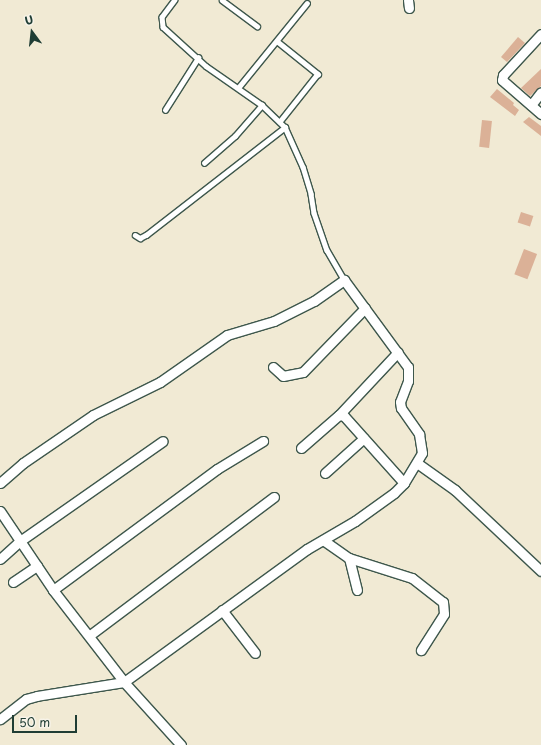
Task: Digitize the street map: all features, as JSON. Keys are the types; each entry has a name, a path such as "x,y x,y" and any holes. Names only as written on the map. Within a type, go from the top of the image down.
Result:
{"street":[{"path":"541,34 502,78 505,85 541,114"},
{"path":"531,105 541,92"},
{"path":"0,483 23,463 93,415 160,382 227,335 274,321 314,302 344,280 398,352 409,373 401,396 401,408 421,441 422,453 404,483 355,521 307,549 124,682 26,699 0,719"},
{"path":"273,367 283,376 296,375 303,372 365,308"},
{"path":"301,448 339,416 398,352"},
{"path":"339,416 344,416 404,483"},
{"path":"325,473 364,438"},
{"path":"0,559 20,541 163,441"},
{"path":"53,590 217,469 263,441"},
{"path":"417,463 456,490 541,571"},
{"path":"90,635 274,497"},
{"path":"0,511 53,590 90,635 124,682 181,745"},
{"path":"323,540 348,558 412,578 443,602 444,614 421,650"},
{"path":"348,558 357,590"},
{"path":"13,582 37,566"},
{"path":"222,610 255,653"}],"lane":[{"path":"175,0 162,17 162,25 198,58 262,105 285,127 303,167 311,194 314,213 327,250 344,280"},
{"path":"222,0 257,26"},
{"path":"238,88 307,3"},
{"path":"277,41 318,72 280,122"},
{"path":"165,110 198,58"},
{"path":"204,164 235,136 262,105"},
{"path":"135,235 140,238 146,236 285,127"}],"building":[{"path":"518,37 525,43 507,62 501,57"},
{"path":"541,69 541,86 530,96 521,88"},
{"path":"497,89 514,103 513,105 519,110 515,116 490,97"},
{"path":"529,117 541,126 541,136 523,122"},
{"path":"482,120 492,121 489,148 479,147"},
{"path":"521,212 533,216 530,226 518,222"},
{"path":"524,249 537,254 527,279 514,274"}]}
